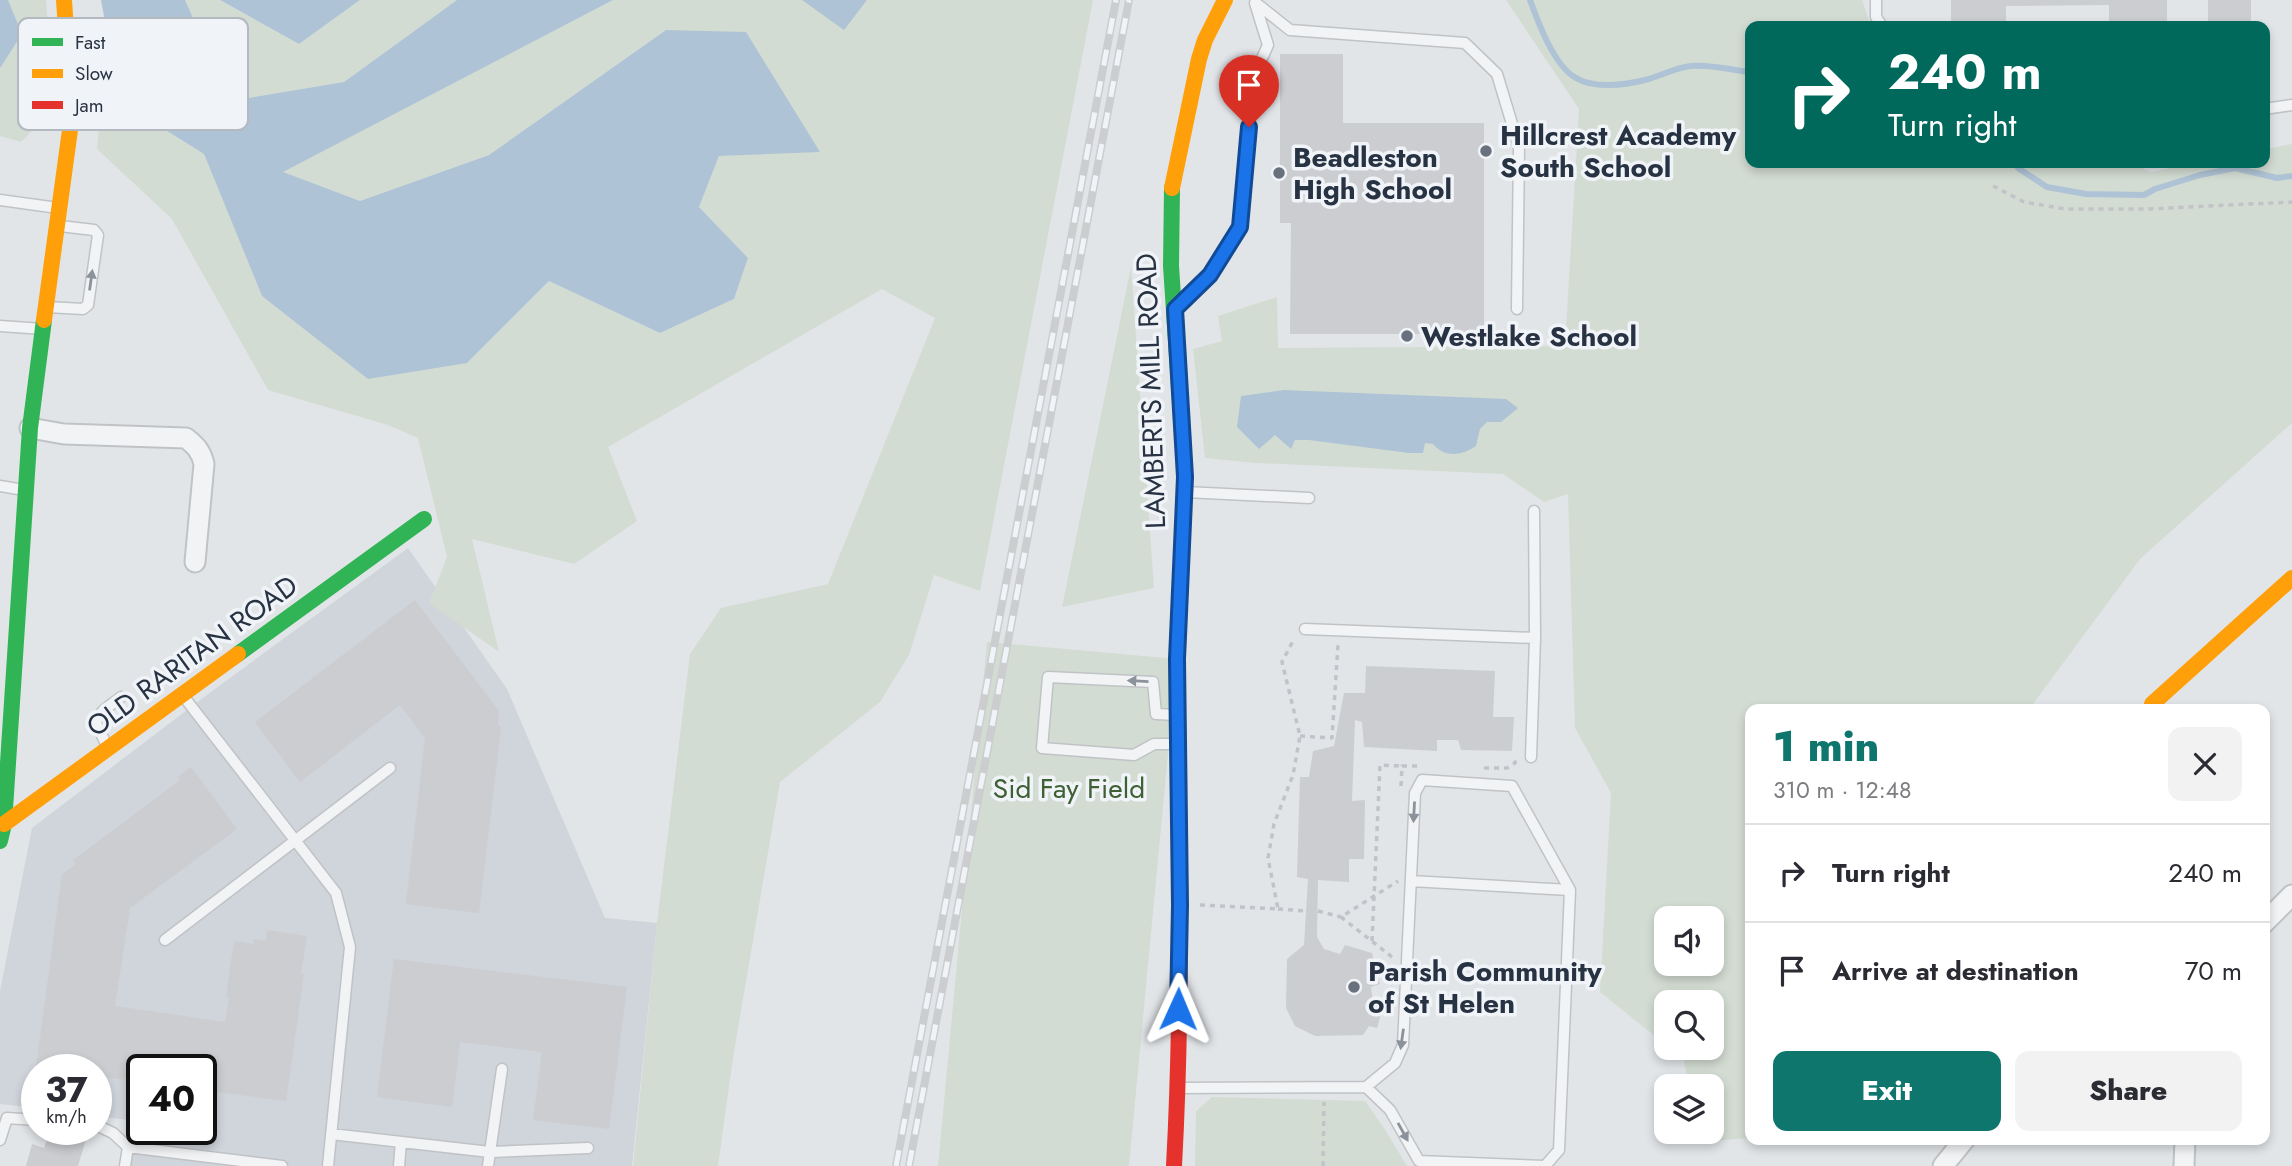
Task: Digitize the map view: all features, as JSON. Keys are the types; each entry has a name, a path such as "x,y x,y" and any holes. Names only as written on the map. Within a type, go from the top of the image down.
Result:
{"street":[{"path":"64,0 65,18"},
{"name":"LAMBERTS MILL ROAD","path":"1174,1166 1180,905 1177,659 1185,492 1171,266 1172,185 1199,58 1225,0"},
{"path":"0,841 4,824 30,428 70,130"},
{"path":"30,428 64,434 186,438 195,445 201,451 204,464 195,562"},
{"name":"OLD RARITAN ROAD","path":"4,824 424,519"},
{"path":"2152,704 2292,578"},
{"path":"2270,917 2292,895"},
{"path":"1942,1166 1960,1145"},
{"path":"2184,1166 2185,1145"}],"lane":[{"path":"1876,0 1876,17 1879,21"},
{"path":"1175,309 1210,275 1240,227 1253,78 1268,45 1254,2"},
{"path":"1254,2 1290,30 1465,43 1497,74 1519,147 1517,309"},
{"path":"2270,108 2292,105"},
{"path":"0,200 60,209"},
{"path":"47,307 83,309 88,305 96,247 97,235 93,230 58,226"},
{"path":"0,326 43,329"},
{"path":"0,485 24,490"},
{"path":"1185,492 1309,498"},
{"path":"1531,757 1535,638 1534,511"},
{"path":"1305,629 1535,638"},
{"path":"1177,715 1156,714 1153,682 1048,677 1042,748 1134,755 1154,744 1178,744"},
{"path":"182,695 336,893 350,947 328,1166"},
{"path":"108,749 96,719 121,697"},
{"path":"165,940 390,768"},
{"path":"1177,1088 1366,1087 1395,1063 1403,1045 1415,793 1422,780 1512,786 1570,890 1559,1150 1545,1166 1419,1161 1391,1110 1366,1087"},
{"path":"1411,881 1570,890"},
{"path":"488,1166 502,1069"},
{"path":"0,1140 7,1118 21,1119"},
{"path":"112,1133 128,1146 282,1166"},
{"path":"331,1134 489,1152 588,1148"},
{"path":"399,1166 401,1142"},
{"path":"125,1166 128,1146"}],"path":[{"path":"1993,186 2024,202 2066,209 2147,209 2292,202"},
{"path":"1278,909 1268,858 1274,824 1293,775 1300,736 1282,662 1295,637"},
{"path":"1300,736 1332,738 1339,639"},
{"path":"1480,768 1507,768 1515,763 1516,750"},
{"path":"1372,941 1380,765 1428,767"},
{"path":"1401,792 1402,766"},
{"path":"1341,917 1399,880 1398,894"},
{"path":"1180,905 1306,911"},
{"path":"1318,911 1341,917 1396,960 1397,947"},
{"path":"1323,1166 1324,1087"}],"shaded area":[{"path":"408,548 507,689 605,918 657,923 632,1166 123,1166 126,1138 126,1145 217,1145 217,1054 126,1054 126,1120 112,1118 112,1054 21,1054 21,1106 0,1104 0,991 32,828 212,691"}],"green space":[{"path":"8,0 46,0 47,18 18,18 18,26"},
{"path":"185,0 220,0 299,44 360,0 457,0 344,82 248,98 248,18 193,18"},
{"path":"613,0 802,0 844,29 867,0 1093,0 980,591 934,575 909,655 880,702 780,782 733,1058 718,1166 633,1166 657,923 690,654 721,608 828,584 935,318 882,289 608,447 637,521 574,564 472,539 499,652 429,603 447,557 418,438 388,425 268,390 172,219 97,149 99,130 165,130 204,154 262,296 467,363 549,281 660,333 734,299 748,258 699,207 719,156 819,151 666,30 489,155 360,201 282,172"},
{"path":"1506,0 1862,0 1869,21 1745,21 1745,168 2142,168 2151,172 2171,168 2270,168 2270,148 2292,144 2292,423 2140,559 2033,704 1745,704 1745,1138 1724,1140 1724,1074 1687,1074 1684,1060 1724,1060 1724,990 1654,990 1654,1035 1600,992 1611,793 1575,728 1568,494 1544,502 1503,474 1256,463 1205,458 1193,349 1222,341 1218,316 1277,297 1278,348 1565,346 1579,109"},
{"path":"18,39 18,130 33,130 21,142 0,136 0,68"},
{"path":"1131,267 1154,588 1062,607"},
{"name":"Sid Fay Field","path":"987,642 1177,659 1129,1166 938,1166"},
{"path":"1212,1097 1365,1101 1407,1166 1195,1166 1196,1111"}],"water":[{"path":"0,0 8,0 18,24 18,40 0,68"},
{"path":"101,0 185,0 193,18 104,18"},
{"path":"220,0 360,0 299,44"},
{"path":"457,0 613,0 283,172 360,201 489,155 666,30 746,32 820,152 719,156 699,207 748,258 734,299 660,333 549,281 467,363 368,379 262,296 204,154 165,130 248,130 248,98 344,82"},
{"path":"802,0 867,0 844,30"},
{"path":"1284,390 1506,399 1518,408 1501,422 1487,422 1480,429 1476,446 1453,454 1425,443 1423,453 1309,440 1295,440 1291,449 1275,435 1259,449 1237,427 1241,396"}],"building":[{"path":"1951,0 2167,0 2167,21 2109,21 2109,5 2006,6 2006,21 1951,21"},
{"path":"2208,0 2251,0 2251,21 2208,21"},
{"path":"1280,54 1343,54 1343,123 1484,123 1484,334 1290,334 1291,223 1280,223"},
{"path":"415,600 499,711 498,724 501,728 479,913 406,904 425,738 400,705 300,782 255,722"},
{"path":"1366,666 1495,671 1493,717 1514,717 1512,751 1461,750 1458,740 1437,740 1437,751 1364,747 1362,722 1355,720 1352,801 1365,800 1364,859 1349,859 1349,882 1318,880 1317,937 1324,949 1340,954 1345,945 1372,953 1380,984 1371,987 1373,1003 1383,1007 1377,1028 1369,1026 1363,1035 1315,1036 1295,1026 1286,1008 1287,959 1304,945 1308,879 1297,877 1300,777 1309,777 1313,751 1334,746 1344,693 1365,693"},
{"path":"191,767 237,829 130,908 115,1006 225,1022 234,941 254,944 253,939 266,941 267,930 307,936 286,1101 217,1092 217,1054 126,1054 126,1080 112,1078 112,1054 38,1054 62,874 76,864 73,860 180,780 178,777"},
{"path":"394,959 627,987 609,1129 533,1120 542,1052 460,1042 452,1107 377,1097"},
{"path":"32,1145 44,1148 45,1145 84,1145 78,1166 26,1166"}],"waterway":[{"path":"1530,0 1542,31 1561,64 1576,78 1592,84 1628,83 1691,66 1713,66 1745,71"},
{"path":"2018,168 2047,187 2086,194 2144,195 2200,175 2235,168"},
{"path":"2235,168 2277,178 2292,176"}],"railway":[{"path":"896,1166 1116,0"},
{"path":"909,1166 1129,0"}],"traffic: fast":[{"path":"1172,188 1171,266 1185,476 1177,659 1178,729"},
{"path":"0,841 4,824 30,428 44,320"},
{"path":"238,654 424,519"}],"traffic: slow":[{"path":"64,0 65,18"},
{"path":"1172,188 1199,59 1205,40 1225,0"},
{"path":"44,320 70,130"},
{"path":"2152,704 2292,578"},
{"path":"4,824 238,654"}],"traffic: jam":[{"path":"1174,1166 1179,1003 1178,729"}],"place":[{"name":"Hillcrest Academy South School","path":"1486,151"},
{"name":"Beadleston High School","path":"1279,173"},
{"name":"Westlake School","path":"1407,336"},
{"name":"Parish Community of St Helen","path":"1354,987"}],"route":[{"path":"1178,1009 1180,905 1177,659 1185,477 1175,309 1210,275 1240,227 1249,127"}]}
